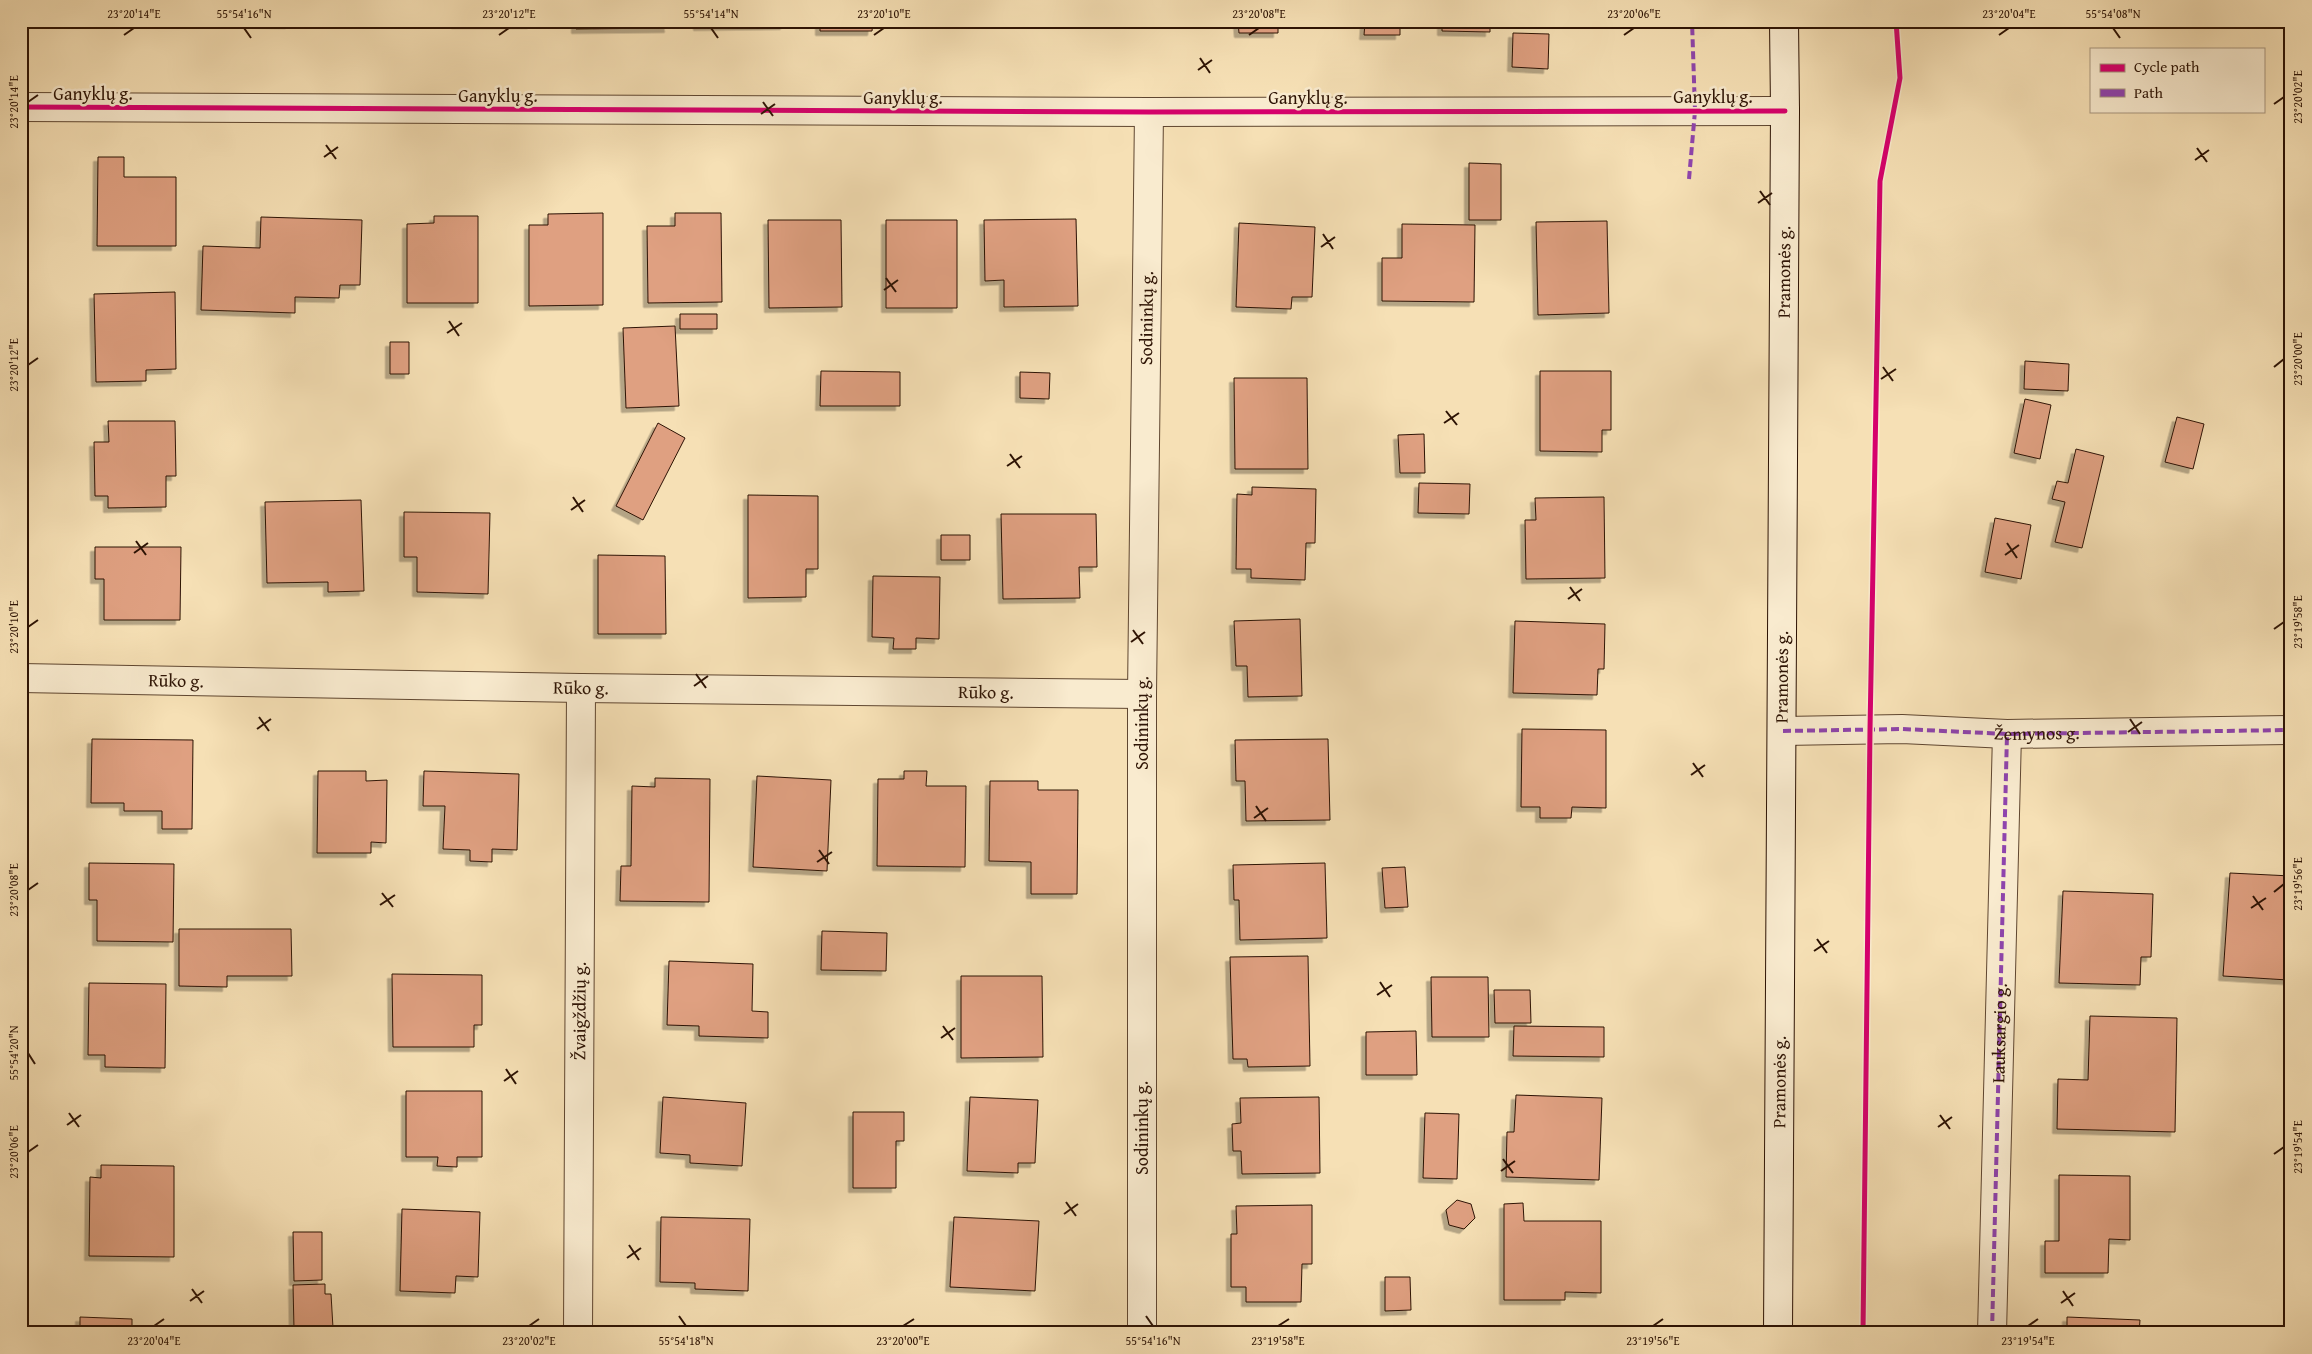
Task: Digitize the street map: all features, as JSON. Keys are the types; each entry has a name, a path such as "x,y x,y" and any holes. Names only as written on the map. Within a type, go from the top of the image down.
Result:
{"street":[{"name":"Pramonės g.","path":"1778,1333 1783,731 1784,21"},
{"name":"Ganyklų g.","path":"21,107 1149,112 1785,111"},
{"name":"Sodininkų g.","path":"1142,1333 1142,694 1149,112"},
{"name":"Rūko g.","path":"21,678 581,688 1142,694"},
{"name":"Žvaigždžių g.","path":"578,1333 581,688"},
{"name":"Žemynos g.","path":"1783,731 1902,729 2007,734 2291,730"},
{"name":"Lauksargio g.","path":"1992,1333 2007,734"}],"building":[{"path":"216,21 290,21 290,24 216,23"},
{"path":"417,21 417,22 341,22"},
{"path":"456,21 532,21 532,24 456,24"},
{"path":"576,21 668,21 669,28 576,29"},
{"path":"698,21 785,21 785,25 698,26"},
{"path":"820,21 873,21 872,31 820,31"},
{"path":"1200,21 1278,21 1278,33 1239,33 1238,22"},
{"path":"1321,21 1400,21 1400,35 1364,35 1365,23"},
{"path":"1442,21 1490,21 1490,32 1442,31"},
{"path":"1513,33 1549,34 1548,69 1512,67"},
{"path":"98,157 124,157 124,177 176,177 176,246 97,246"},
{"path":"1469,163 1501,164 1501,220 1469,220"},
{"path":"603,213 603,305 529,306 529,225 548,225 548,214"},
{"path":"675,213 721,213 722,302 648,303 647,226 675,226"},
{"path":"434,216 478,216 478,303 407,303 407,224 434,223"},
{"path":"261,217 362,220 360,285 340,285 339,298 295,297 295,313 201,310 203,246 260,248"},
{"path":"1076,219 1078,306 1004,307 1004,280 985,281 984,220"},
{"path":"768,220 841,220 842,307 769,308"},
{"path":"886,220 957,220 957,308 886,308"},
{"path":"1607,221 1609,313 1538,315 1536,222"},
{"path":"1239,223 1315,227 1312,297 1292,297 1291,309 1236,307"},
{"path":"1402,224 1475,225 1474,302 1382,301 1382,258 1402,258"},
{"path":"175,292 176,369 146,370 146,381 96,382 94,294"},
{"path":"680,314 717,314 717,329 680,329"},
{"path":"675,326 679,406 626,408 623,328"},
{"path":"390,342 409,342 409,374 390,374"},
{"path":"2025,361 2069,364 2068,391 2024,389"},
{"path":"821,371 900,372 900,406 820,406"},
{"path":"1540,371 1611,371 1611,430 1602,430 1602,452 1540,451"},
{"path":"1020,372 1050,373 1049,399 1020,398"},
{"path":"1234,378 1307,378 1308,469 1235,469"},
{"path":"2025,399 2051,405 2040,459 2014,453"},
{"path":"2177,417 2204,424 2193,469 2165,462"},
{"path":"108,421 175,421 176,476 166,476 166,507 108,508 108,496 95,496 94,442 109,442"},
{"path":"658,423 685,438 643,520 616,506"},
{"path":"1424,434 1425,473 1400,473 1398,435"},
{"path":"2076,449 2104,456 2082,548 2055,542 2065,502 2052,499 2057,481 2068,483"},
{"path":"1419,483 1470,484 1469,514 1418,513"},
{"path":"1252,487 1316,489 1315,543 1306,543 1305,580 1251,578 1251,569 1236,569 1237,494 1252,495"},
{"path":"748,495 818,496 818,569 806,569 806,597 748,598"},
{"path":"1604,497 1605,578 1526,579 1525,520 1536,520 1535,498"},
{"path":"361,500 364,591 328,592 328,582 267,583 265,502"},
{"path":"404,512 490,513 488,594 417,592 417,557 404,557"},
{"path":"1001,514 1096,514 1097,567 1079,567 1080,598 1003,599"},
{"path":"1995,518 2031,525 2021,579 1985,572"},
{"path":"941,535 970,535 970,560 941,560"},
{"path":"95,547 181,547 180,620 104,620 104,579 95,579"},
{"path":"598,555 665,556 666,634 598,634"},
{"path":"873,576 940,577 939,639 916,638 916,649 893,649 894,638 872,637"},
{"path":"1300,619 1302,696 1248,697 1247,666 1236,666 1234,621"},
{"path":"1515,621 1605,624 1604,669 1598,669 1597,695 1513,693"},
{"path":"1522,729 1606,730 1606,808 1572,807 1571,818 1540,818 1540,807 1521,807"},
{"path":"92,739 193,740 192,829 162,829 162,811 124,811 124,803 91,803"},
{"path":"1328,739 1330,820 1246,821 1245,781 1236,781 1235,740"},
{"path":"318,771 366,771 366,781 387,780 386,843 371,842 371,853 317,853"},
{"path":"424,771 519,774 517,850 492,849 492,862 470,861 470,850 443,849 445,806 423,806"},
{"path":"904,771 927,771 926,786 966,786 965,867 877,866 878,779 904,779"},
{"path":"757,776 831,780 827,871 753,867"},
{"path":"655,778 710,779 709,902 620,901 621,866 631,866 632,786 655,787"},
{"path":"990,781 1038,781 1038,790 1078,790 1077,894 1031,894 1031,862 989,861"},
{"path":"89,863 174,864 173,942 97,941 97,900 89,900"},
{"path":"1325,863 1327,938 1240,940 1239,900 1234,900 1233,865"},
{"path":"1405,867 1408,907 1385,908 1382,868"},
{"path":"2230,873 2291,876 2288,980 2223,976"},
{"path":"2063,891 2153,894 2151,957 2141,957 2140,985 2059,983"},
{"path":"179,929 291,929 292,976 227,976 227,987 179,986"},
{"path":"822,931 887,933 886,971 821,970"},
{"path":"1308,956 1310,1066 1248,1067 1247,1059 1233,1059 1230,957"},
{"path":"669,961 753,964 752,1011 768,1012 768,1038 699,1036 699,1026 667,1025"},
{"path":"392,974 482,975 482,1025 474,1025 474,1047 393,1047"},
{"path":"961,976 1042,976 1043,1057 961,1058"},
{"path":"1431,977 1488,977 1489,1037 1432,1037"},
{"path":"89,983 166,984 165,1068 105,1067 105,1055 88,1055"},
{"path":"1494,990 1530,990 1531,1023 1495,1023"},
{"path":"2090,1016 2177,1018 2175,1132 2057,1129 2058,1079 2088,1080"},
{"path":"1514,1026 1604,1027 1604,1057 1513,1056"},
{"path":"1416,1031 1417,1075 1366,1075 1366,1032"},
{"path":"406,1091 482,1091 482,1157 457,1157 457,1167 437,1166 438,1157 406,1157"},
{"path":"2290,1092 2291,1139 2289,1139"},
{"path":"1516,1095 1602,1098 1599,1180 1506,1177 1507,1132 1514,1132"},
{"path":"663,1097 746,1103 742,1166 690,1163 690,1155 660,1153"},
{"path":"970,1097 1038,1100 1035,1163 1018,1163 1018,1173 967,1171"},
{"path":"1319,1097 1320,1173 1242,1174 1241,1151 1233,1151 1232,1124 1241,1123 1240,1098"},
{"path":"853,1112 904,1112 904,1141 896,1141 896,1188 853,1188"},
{"path":"1425,1113 1459,1114 1457,1179 1423,1178"},
{"path":"101,1165 174,1166 174,1257 89,1256 90,1177 101,1178"},
{"path":"2059,1175 2130,1176 2130,1240 2109,1239 2108,1273 2045,1273 2045,1241 2059,1241"},
{"path":"1457,1200 1471,1204 1475,1218 1464,1229 1449,1225 1446,1210"},
{"path":"1523,1203 1524,1221 1601,1221 1601,1293 1565,1292 1565,1300 1504,1300 1504,1204"},
{"path":"1312,1205 1312,1264 1302,1264 1301,1302 1246,1302 1246,1287 1231,1287 1231,1234 1237,1234 1236,1206"},
{"path":"402,1209 480,1212 478,1277 456,1276 455,1293 400,1291"},
{"path":"661,1217 750,1219 748,1291 695,1289 695,1283 660,1282"},
{"path":"954,1217 1039,1221 1035,1291 950,1287"},
{"path":"293,1232 322,1232 322,1280 294,1281"},
{"path":"1385,1277 1410,1277 1411,1310 1385,1311"},
{"path":"325,1284 325,1294 331,1294 333,1328 294,1329 293,1285"},
{"path":"80,1317 132,1319 132,1333 80,1333"},
{"path":"2067,1317 2140,1320 2139,1333 2067,1333"}],"marked path":[{"path":"1689,179 1695,111 1692,21"},
{"path":"1783,731 1902,729 2007,734 2291,730"},
{"path":"1992,1333 2007,734"}],"cycle path":[{"path":"1863,1333 1870,730 1880,181 1900,78 1896,21"},
{"path":"21,107 1149,112 1785,111"}]}
